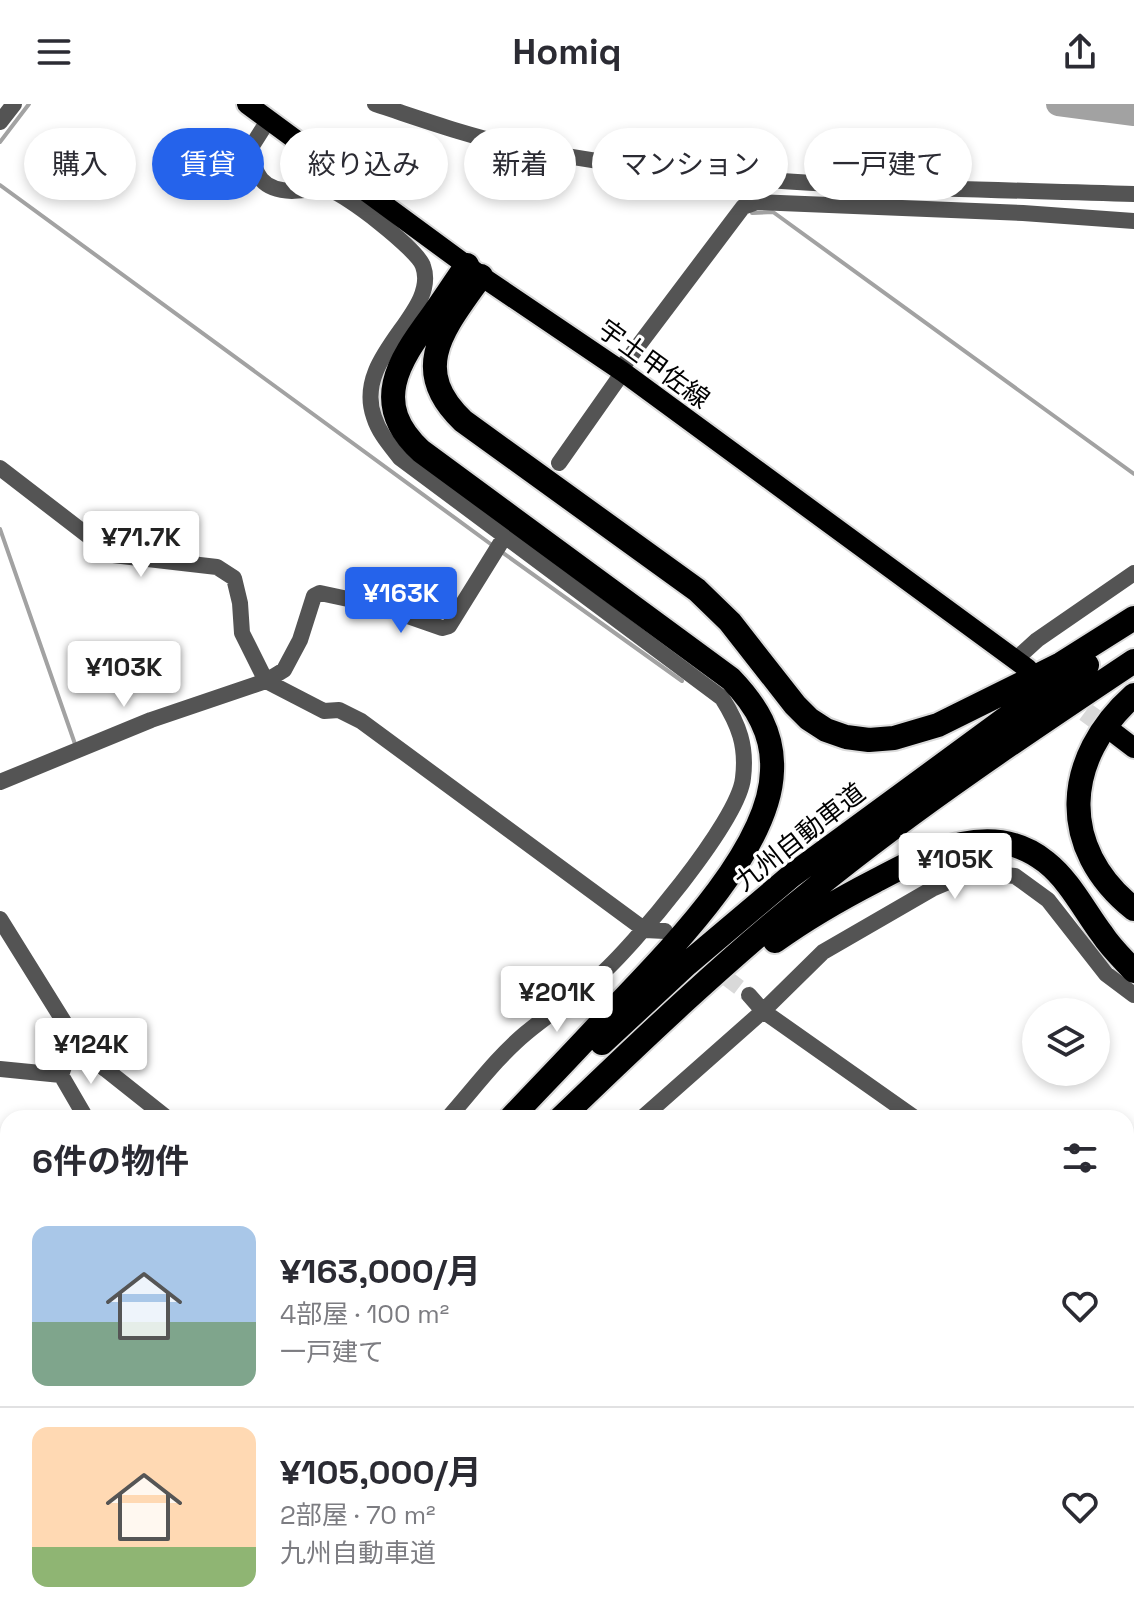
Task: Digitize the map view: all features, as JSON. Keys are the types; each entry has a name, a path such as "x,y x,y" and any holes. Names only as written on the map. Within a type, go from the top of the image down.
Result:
{"highway":[{"path":"474,270 444,329 434,363 435,380 451,409 463,421 697,590 730,622 795,705 826,730 869,740 916,733 1061,664 1134,618"},
{"path":"474,270 399,365 393,396 399,426 421,451 731,679 756,710 766,729 772,771 763,816 732,871 669,950 519,1110"},
{"name":"九州自動車道","path":"535,1110 687,964 791,876 1005,719 1134,634"},
{"name":"九州自動車道","path":"569,1110 708,979 817,886 970,772 1134,661"},
{"path":"1134,695 1116,710 1091,749 1083,769 1079,803 1082,837 1089,858 1100,877 1134,909"},
{"path":"576,1110 715,988 774,941 836,901 927,854 949,846 991,840 1029,851 1045,861 1070,887 1102,935 1134,971"}],"main road":[{"name":"宇土甲佐線","path":"247,104 474,270 622,371 1022,665"},
{"path":"1113,732 1134,748"}],"street":[{"path":"0,122 14,104"},
{"path":"375,104 514,146 627,166 784,181 1134,194"},
{"path":"269,119 250,149 254,172 269,186 292,191 311,188 332,190 405,242 423,265 425,287 418,306 384,351 372,385 372,414 382,435 400,458 722,698 739,725 744,758 743,781 725,823 645,930 600,976 523,1035 455,1110"},
{"path":"559,463 622,371 743,207 757,202 1023,213 1134,221"},
{"path":"0,468 113,555 217,567 234,578 242,633 266,681 324,711 339,710 361,721 645,930 665,931"},
{"path":"0,782 151,720 266,681 284,670 300,640 314,596 320,593 376,605 442,628 449,626 505,536"},
{"path":"1022,665 1037,640 1134,573"},
{"path":"651,1110 763,1011 823,952 932,889 972,872 1015,876 1048,900 1106,974 1134,995"},
{"path":"0,919 74,1038 104,1068 157,1110"},
{"path":"749,995 763,1011 904,1110"},
{"path":"74,1038 61,1075 81,1110"},
{"path":"0,1069 61,1075"}],"waterway":[{"path":"0,142 29,104"},
{"path":"1058,104 1134,114"},
{"path":"0,185 492,545"},
{"path":"752,213 773,212 1134,474"},
{"path":"0,529 75,744"},
{"path":"499,550 682,681"}],"tunnel":[{"path":"1061,694 1113,732"},
{"path":"669,934 749,995"}]}
